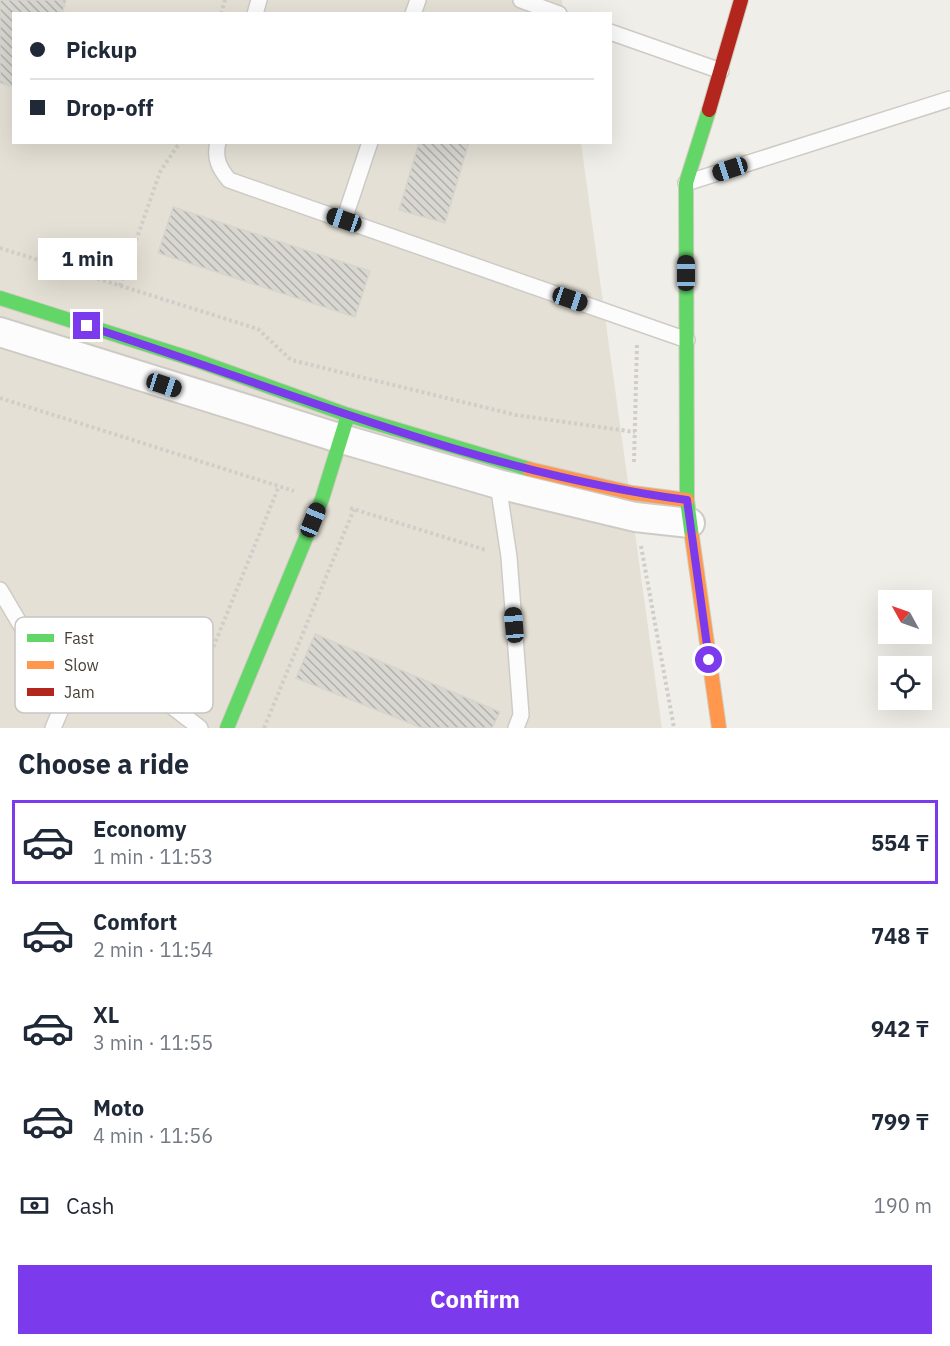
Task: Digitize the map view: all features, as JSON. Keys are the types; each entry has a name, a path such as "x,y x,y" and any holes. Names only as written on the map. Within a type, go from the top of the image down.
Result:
{"street":[{"path":"719,728 688,512 686,183 741,0"},
{"path":"0,298 195,360 345,427 498,484 688,512"},
{"path":"0,332 345,427 505,463 634,505"},
{"path":"227,728 322,499 345,427"}],"lane":[{"path":"521,0 554,12"},
{"path":"612,33 721,71"},
{"path":"686,183 950,99"},
{"path":"218,144 217,161 229,180 687,340"},
{"path":"344,220 369,144"},
{"path":"498,484 509,557 521,715 516,728"},
{"path":"0,590 16,617"},
{"path":"53,728 59,713"},
{"path":"180,713 200,728"}],"path":[{"path":"120,286 160,172 179,144"},
{"path":"0,248 258,329 291,360 516,415 635,432"},
{"path":"638,323 634,505 674,728"},
{"path":"0,398 509,557"},
{"path":"213,648 279,486"},
{"path":"264,728 354,509"},
{"path":"185,717 187,713"}],"shaded area":[{"path":"0,0 562,0 563,12 12,12 12,144 581,144 662,728 0,728"}],"building":[{"path":"0,0 66,0 63,12 12,12 12,86 0,83"},
{"path":"418,144 468,144 445,223 399,210"},
{"path":"173,207 370,271 355,317 158,253"},
{"path":"315,634 500,712 492,728 422,728 296,678"}],"traffic: fast":[{"path":"692,537 687,500 686,183 709,110"},
{"path":"0,298 195,360 348,415 529,469"},
{"path":"227,728 322,499 348,415"}],"traffic: slow":[{"path":"529,469 632,493 687,500"},
{"path":"692,537 719,728"}],"traffic: jam":[{"path":"709,110 741,0"}],"route":[{"path":"87,326 195,360 348,415 505,463 632,493 687,500 709,660"}]}
